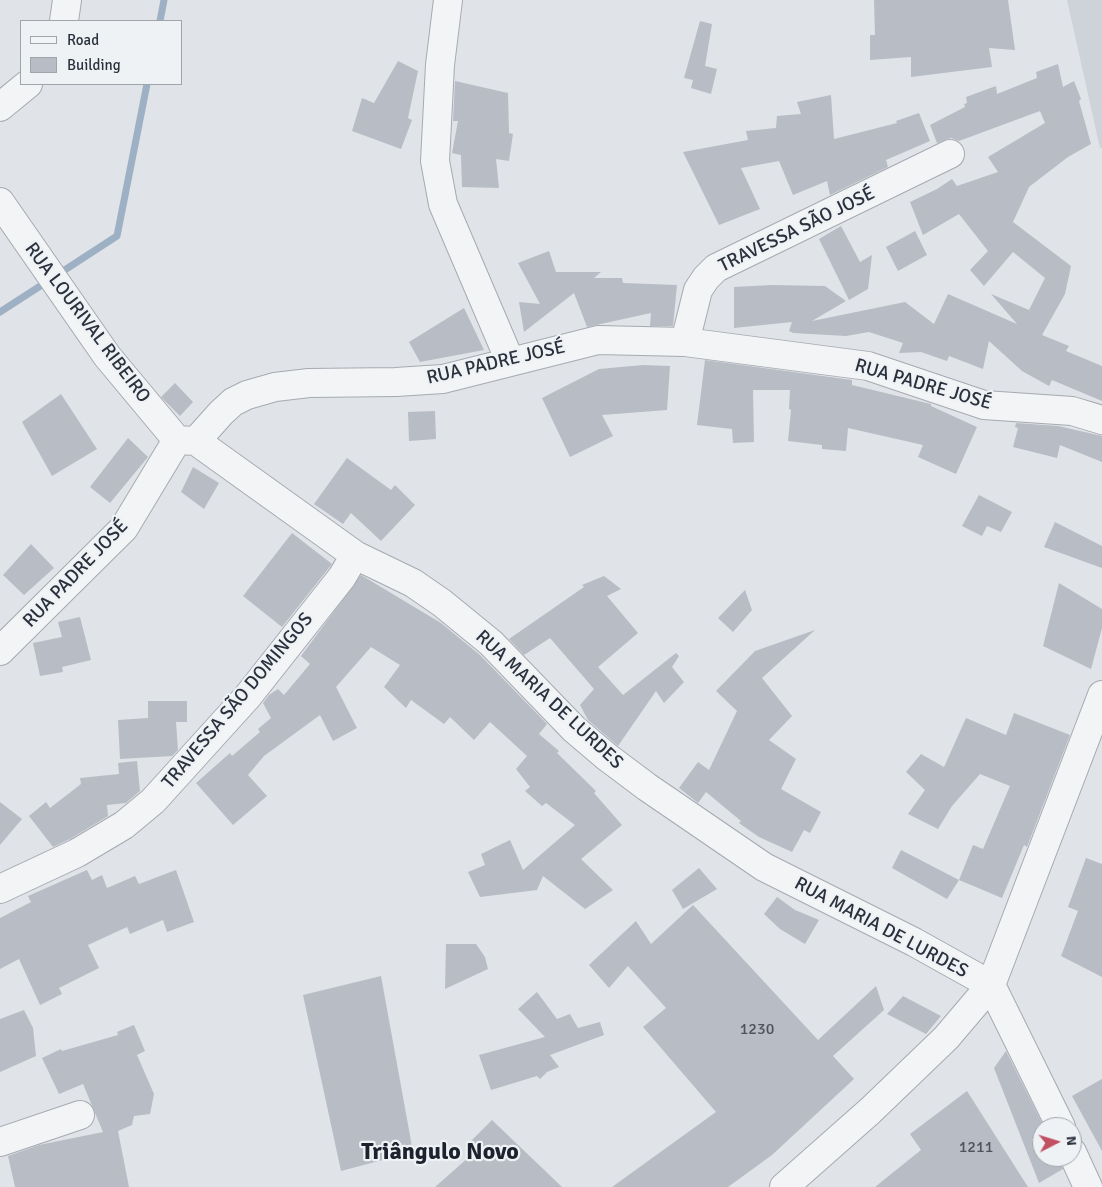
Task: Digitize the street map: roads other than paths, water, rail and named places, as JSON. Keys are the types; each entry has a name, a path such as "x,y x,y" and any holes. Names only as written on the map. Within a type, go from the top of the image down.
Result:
{"street":[{"path":"64,20 67,0"},
{"path":"448,0 440,65 435,161 446,213 510,361"},
{"path":"0,107 27,85"},
{"name":"TRAVESSA SÃO JOSÉ","path":"685,342 698,290 716,268 950,154"},
{"name":"RUA LOURIVAL RIBEIRO","path":"3,208 107,356 187,441"},
{"name":"RUA PADRE JOSÉ","path":"0,651 124,528 187,441 233,402 247,395 275,387 309,383 443,380 510,361 598,340 685,342 868,366 984,405 1072,411 1102,420"},
{"name":"RUA MARIA DE LURDES","path":"187,441 355,554 413,583 442,602 491,643 574,729 607,757 740,851 764,866 897,934 991,985"},
{"name":"TRAVESSA SÃO DOMINGOS","path":"0,888 77,852 124,825 153,801 248,696 342,577 355,554"},
{"path":"785,1187 870,1111 946,1038 991,985 1102,695"},
{"path":"991,985 1055,1117"},
{"path":"0,1142 80,1115"},
{"path":"1079,1167 1088,1187"}],"waterway":[{"path":"160,20 164,0"},
{"path":"57,275 117,236 147,85"},
{"path":"0,312 48,281"}],"district":[{"name":"Triângulo Novo","path":"440,1153"}]}
